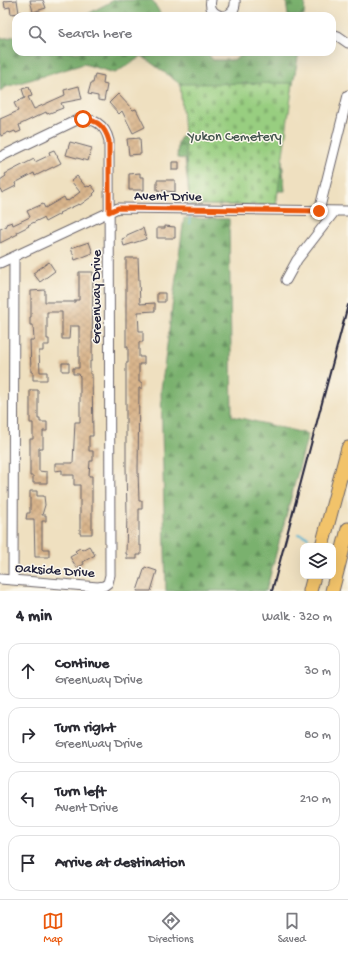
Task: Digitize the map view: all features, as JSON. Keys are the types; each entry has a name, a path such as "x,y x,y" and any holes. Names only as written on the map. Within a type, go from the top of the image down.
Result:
{"highway":[{"path":"323,543 348,448"},
{"path":"332,591 348,529"},
{"path":"310,591 313,579"}],"street":[{"path":"211,0 210,6 213,12"},
{"path":"232,12 235,8 235,0"},
{"path":"336,35 348,43"},
{"path":"319,211 348,94"},
{"name":"Greenway Drive","path":"0,157 76,120 91,119 98,122 104,128 109,141 110,575 108,583"},
{"name":"Avent Drive","path":"0,263 118,208 348,211"},
{"path":"286,280 297,260 335,211"},
{"path":"13,580 14,257"},
{"name":"Oakside Drive","path":"0,579 98,587 104,586 108,583"}],"green space":[{"path":"114,0 152,0 160,12 92,12"},
{"path":"286,0 305,0 304,12 288,12"},
{"name":"Yukon Cemetery","path":"12,37 12,56 142,56 115,73 84,64 6,87 0,91 0,38"},
{"name":"Yukon Cemetery","path":"142,56 210,56 213,60 233,60 241,56 298,56 281,149 285,191 278,191 276,205 190,205 185,159 177,158 178,142 187,128 180,84"},
{"name":"Yukon Cemetery","path":"293,83 276,205 190,205 180,84"},
{"path":"184,218 229,219 232,416 308,434 266,591 166,591 161,390"}],"building":[{"path":"17,0 19,12 12,12 11,14 10,7 5,8 4,1"},
{"path":"30,0 43,0 46,8 33,12"},
{"path":"95,74 104,76 103,84 107,85 104,101 98,100 98,96 88,94"},
{"path":"79,86 82,99 61,103 63,108 47,114 46,112 19,125 21,131 16,133 15,131 9,132 1,136 0,119 18,111 14,103 25,98 22,89 29,87 32,96 28,97 34,109 65,95 64,90"},
{"path":"118,94 133,110 136,109 145,127 133,133 122,111 119,114 109,103"},
{"path":"140,138 141,154 129,155 127,139"},
{"path":"70,142 92,148 88,161 66,155"},
{"path":"54,150 61,163 35,176 34,173 15,183 16,186 2,193 0,188 0,180 6,176 5,174 34,159 35,162 50,155 49,152"},
{"path":"172,162 179,162 179,170 172,170"},
{"path":"140,173 140,177 144,177 144,190 129,190 129,174"},
{"path":"77,176 86,187 91,185 96,191 93,194 94,195 80,205 79,204 59,213 60,214 45,222 43,218 28,225 29,226 17,232 18,234 0,243 0,229 7,226 6,224 12,222 13,225 30,217 27,211 43,204 45,208 64,197 66,201 68,201 80,192 71,181"},
{"path":"157,180 175,180 175,192 157,190"},
{"path":"165,226 175,227 175,238 157,238 157,228 165,228"},
{"path":"143,228 146,239 124,246 122,239 127,237 127,235"},
{"path":"89,242 93,253 75,260 71,248"},
{"path":"126,258 138,258 140,304 155,303 155,311 138,312 139,331 143,331 143,342 139,342 139,357 144,357 144,364 139,364 139,382 142,382 142,388 139,388 138,471 139,501 142,501 142,509 139,509 139,545 141,545 141,555 137,555 137,559 127,559 126,554 126,363 128,363 128,347 126,347"},
{"path":"49,262 55,271 40,282 33,273"},
{"path":"79,272 93,272 92,361 90,361 90,374 92,374 93,436 89,436 89,451 93,451 93,461 90,461 89,476 92,476 92,534 80,534 80,485 74,485 74,475 62,475 62,470 55,471 55,463 73,463 75,422 80,422 80,377 79,374 73,374 73,368 79,368 79,326 70,326 69,339 62,339 62,312 47,312 47,339 49,339 49,345 43,345 43,351 39,351 40,372 47,372 47,380 33,380 33,372 31,372 30,340 34,340 33,325 30,325 31,291 45,290 45,302 75,302 75,300 79,300"},
{"path":"157,293 165,293 165,302 157,302"},
{"path":"62,363 69,363 69,371 62,371"},
{"path":"30,390 38,390 38,419 40,419 40,422 47,422 47,431 43,431 43,448 39,448 39,471 47,472 47,483 33,483 33,476 30,476 30,439 33,439 33,423 30,423"},
{"path":"30,491 37,491 37,496 44,496 45,505 42,515 46,515 46,521 42,521 42,549 49,549 49,557 35,557 34,519 26,519 27,513 30,513"},
{"path":"89,546 95,555 83,562 84,564 77,568 70,557 77,553 75,551 80,548 82,550"},
{"path":"145,567 157,571 151,591 137,591"}],"waterway":[{"path":"190,215 190,223"},
{"path":"298,534 308,537"}],"railway":[{"path":"272,591 348,305"}],"route":[{"path":"83,119 91,119 98,122 107,133 109,141 109,212 118,208 319,211"}]}
